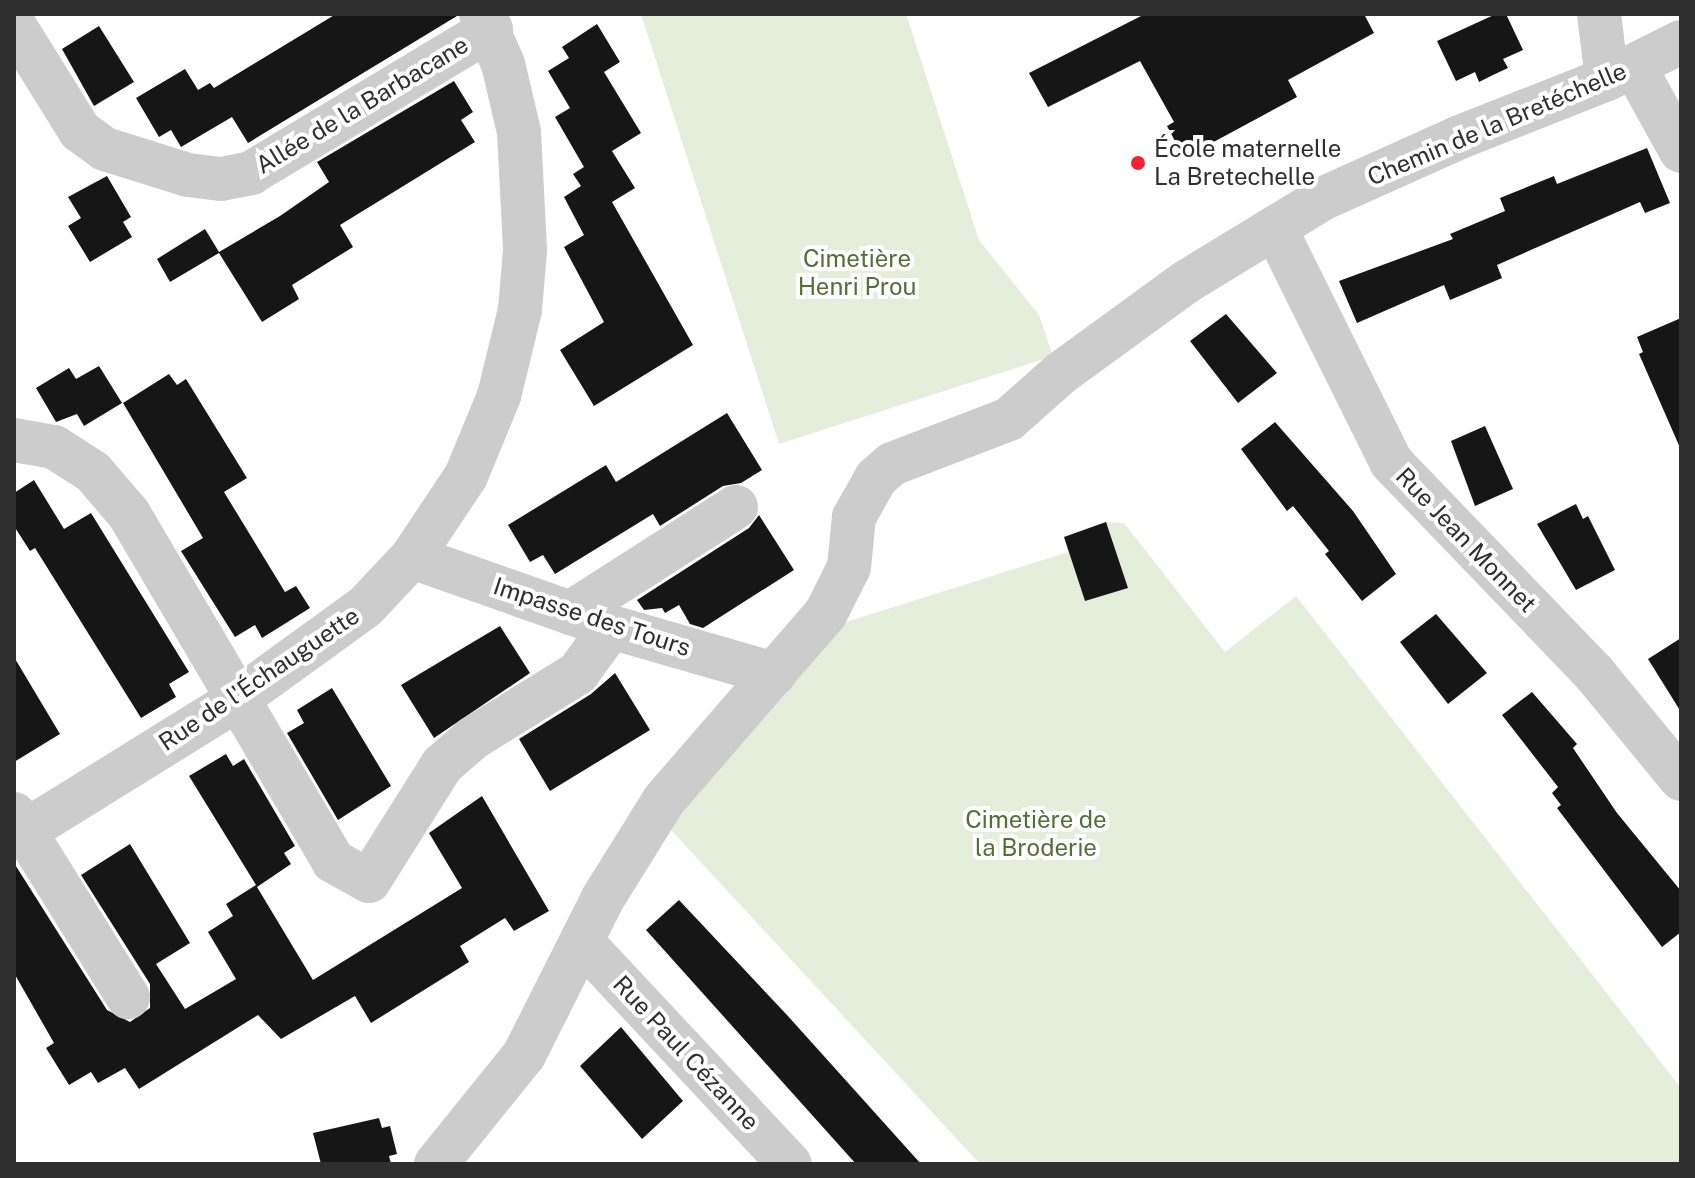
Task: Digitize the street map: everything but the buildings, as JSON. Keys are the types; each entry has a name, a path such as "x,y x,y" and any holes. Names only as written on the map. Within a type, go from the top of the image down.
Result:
{"street":[{"path":"1599,14 1621,72 1681,151"},
{"name":"Allée de la Barbacane","path":"14,25 80,131 105,149 188,175 221,179 262,167 486,22"},
{"name":"Rue de l'Échauguette","path":"18,828 235,701 365,607 412,557 466,476 499,396 520,310 527,199 519,132 486,22"},
{"name":"Chemin de la Bretéchelle","path":"453,1157 524,1055 603,898 664,800 774,674 842,587 849,567 854,517 884,471 1009,419 1061,373 1186,282 1322,199 1460,137 1621,72 1681,42"},
{"name":"Rue Jean Monnet","path":"1275,228 1391,462 1594,673 1681,779"},
{"path":"14,440 54,447 93,472 129,514 235,701 333,861 369,881 442,765 473,738 578,673 611,627"},
{"path":"570,613 736,507"},
{"name":"Impasse des Tours","path":"412,557 611,627 774,674"},
{"path":"18,828 128,997"},
{"name":"Rue Paul Cézanne","path":"582,942 790,1164"}],"green space":[{"name":"Cimetière Henri Prou","path":"641,14 906,14 979,240 1039,315 1053,356 779,444"},
{"name":"Cimetière de la Broderie","path":"1106,522 1124,523 1225,652 1296,596 1681,1088 1681,1164 980,1164 659,817 840,624 1068,552 1064,537"}],"place":[{"name":"École maternelle La Bretechelle","path":"1138,163"}]}
